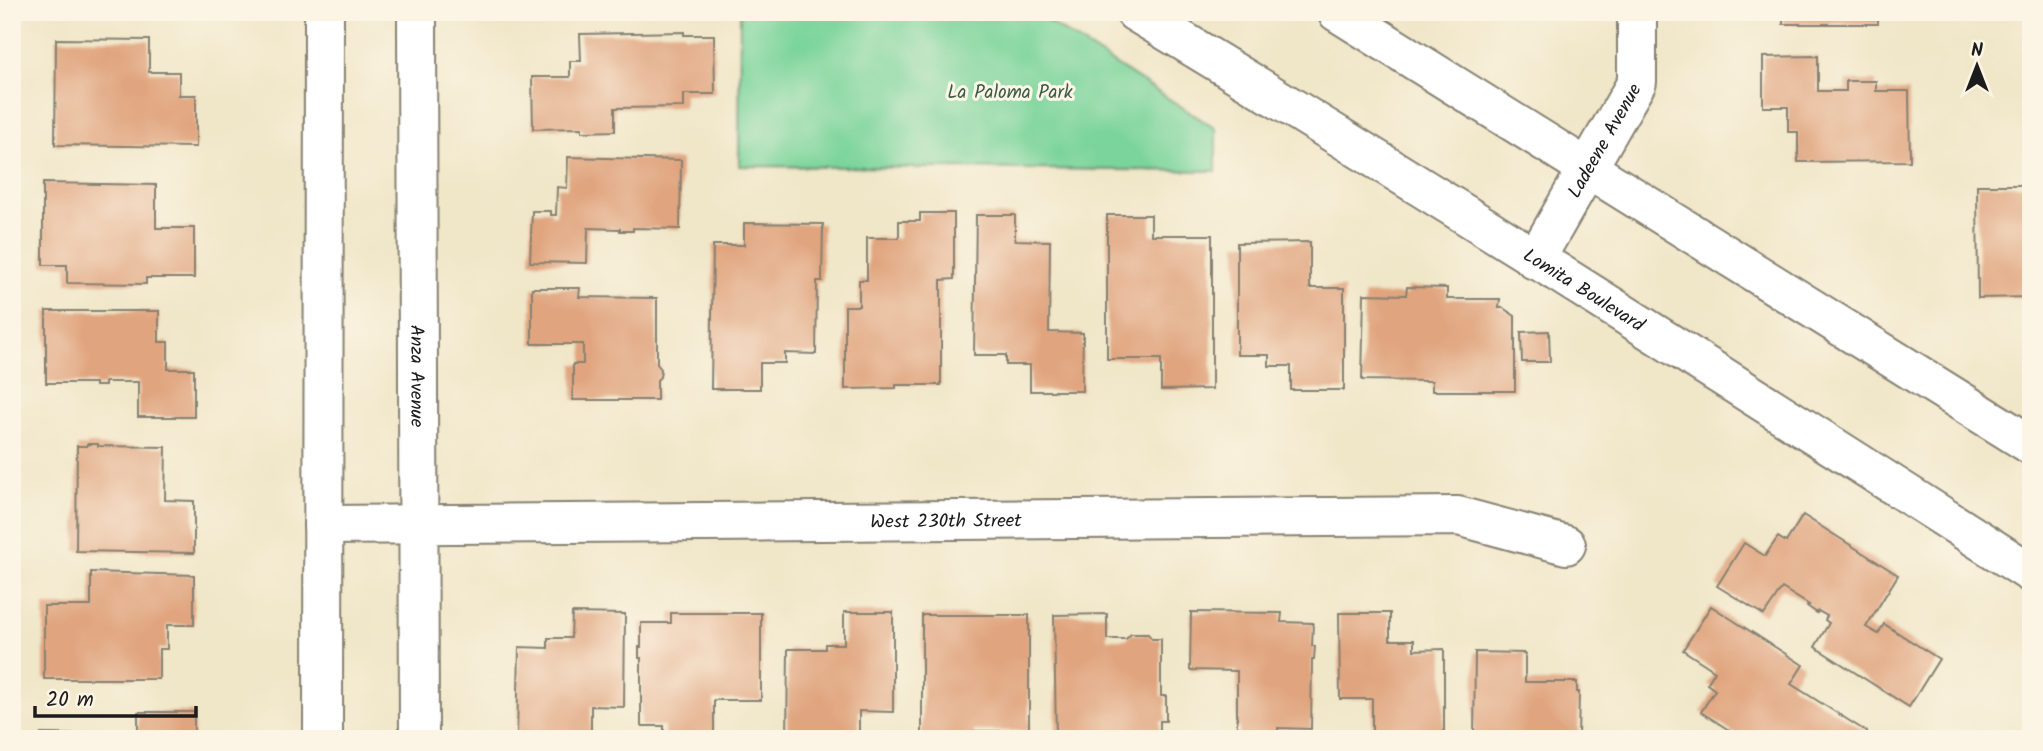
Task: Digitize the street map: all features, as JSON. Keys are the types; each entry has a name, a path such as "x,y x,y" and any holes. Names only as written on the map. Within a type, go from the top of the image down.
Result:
{"main road":[{"path":"323,739 324,12"},
{"name":"Anza Avenue","path":"417,12 419,739"},
{"name":"Lomita Boulevard","path":"1135,12 1646,327 2031,573"},
{"path":"1337,12 2031,445"},
{"name":"Ladeene Avenue","path":"1535,260 1637,82 1637,12"},
{"name":"West 230th Street","path":"323,525 1458,516 1566,545"}],"green space":[{"name":"La Paloma Park","path":"740,12 1033,12 1216,129 1216,171 739,166"}],"building":[{"path":"1783,12 1878,12 1878,24 1783,24"},
{"path":"684,32 684,35 714,35 715,94 684,94 684,107 615,108 615,131 582,132 582,128 533,129 532,77 570,77 570,61 581,61 580,34"},
{"path":"56,39 149,40 149,72 179,72 179,95 196,95 196,147 55,145"},
{"path":"1818,56 1818,91 1846,91 1846,81 1876,81 1876,91 1909,91 1910,161 1798,162 1798,132 1788,132 1788,107 1763,107 1763,57"},
{"path":"568,157 681,160 680,229 633,228 633,231 620,231 588,228 587,263 530,262 532,211 551,211 551,215 556,215 557,187 567,188"},
{"path":"43,183 156,185 156,228 194,228 194,278 146,278 146,284 67,283 67,265 43,265"},
{"path":"1977,185 2031,185 2031,297 1978,298"},
{"path":"920,213 954,213 954,279 941,280 941,385 845,389 845,306 859,306 859,280 867,280 867,238 899,238 899,221 920,221"},
{"path":"976,215 1015,215 1015,240 1050,241 1049,332 1083,333 1082,391 1030,391 1030,365 1006,365 1006,355 974,355"},
{"path":"1107,215 1151,215 1151,235 1212,235 1212,389 1161,390 1161,359 1107,359"},
{"path":"744,223 823,224 822,281 817,281 816,354 785,353 785,363 760,363 760,389 711,389 713,245 744,245"},
{"path":"1310,242 1310,288 1344,288 1344,390 1291,390 1291,366 1269,366 1269,355 1237,355 1237,243"},
{"path":"1407,287 1447,288 1447,299 1500,299 1499,308 1515,316 1515,391 1432,391 1432,381 1362,380 1364,294 1406,295"},
{"path":"532,288 580,288 579,297 657,298 657,364 661,369 657,380 657,400 573,400 573,364 583,364 583,344 532,344"},
{"path":"46,311 159,311 159,342 168,342 168,369 194,369 194,417 138,417 138,382 105,382 105,386 95,386 95,383 46,383"},
{"path":"1549,331 1550,362 1522,362 1521,332"},
{"path":"87,444 166,447 165,500 194,501 194,553 76,551 77,446"},
{"path":"1803,515 1898,575 1866,627 1878,634 1884,624 1939,659 1909,707 1815,647 1829,623 1825,620 1827,616 1818,611 1817,613 1782,588 1764,615 1717,586 1744,543 1765,556 1778,537 1786,542"},
{"path":"91,572 194,575 194,625 167,625 167,649 159,649 159,679 44,679 44,606 91,606"},
{"path":"1711,606 1803,665 1791,684 1867,732 1863,739 1743,739 1701,712 1715,690 1707,684 1715,671 1683,650"},
{"path":"844,612 893,612 893,712 859,711 859,739 787,739 788,649 825,649 825,644 844,644"},
{"path":"1191,612 1282,613 1281,622 1313,623 1312,646 1315,646 1312,659 1311,729 1278,728 1278,739 1239,739 1237,671 1190,670"},
{"path":"572,613 625,614 624,707 591,706 591,739 517,739 519,647 548,648 548,638 571,638"},
{"path":"671,613 761,613 761,700 714,700 714,739 664,739 664,726 641,726 641,623 671,623"},
{"path":"1339,613 1390,613 1390,640 1414,640 1414,650 1444,649 1444,739 1372,739 1372,699 1340,699"},
{"path":"1107,614 1107,639 1126,639 1131,634 1148,634 1152,639 1161,639 1161,696 1166,696 1166,721 1160,721 1160,739 1056,739 1054,615"},
{"path":"922,615 1029,615 1029,731 974,731 974,739 922,739"},
{"path":"1475,652 1525,653 1525,682 1577,682 1578,739 1474,739"},
{"path":"138,712 194,712 194,739 41,739 41,734 138,735"}]}
